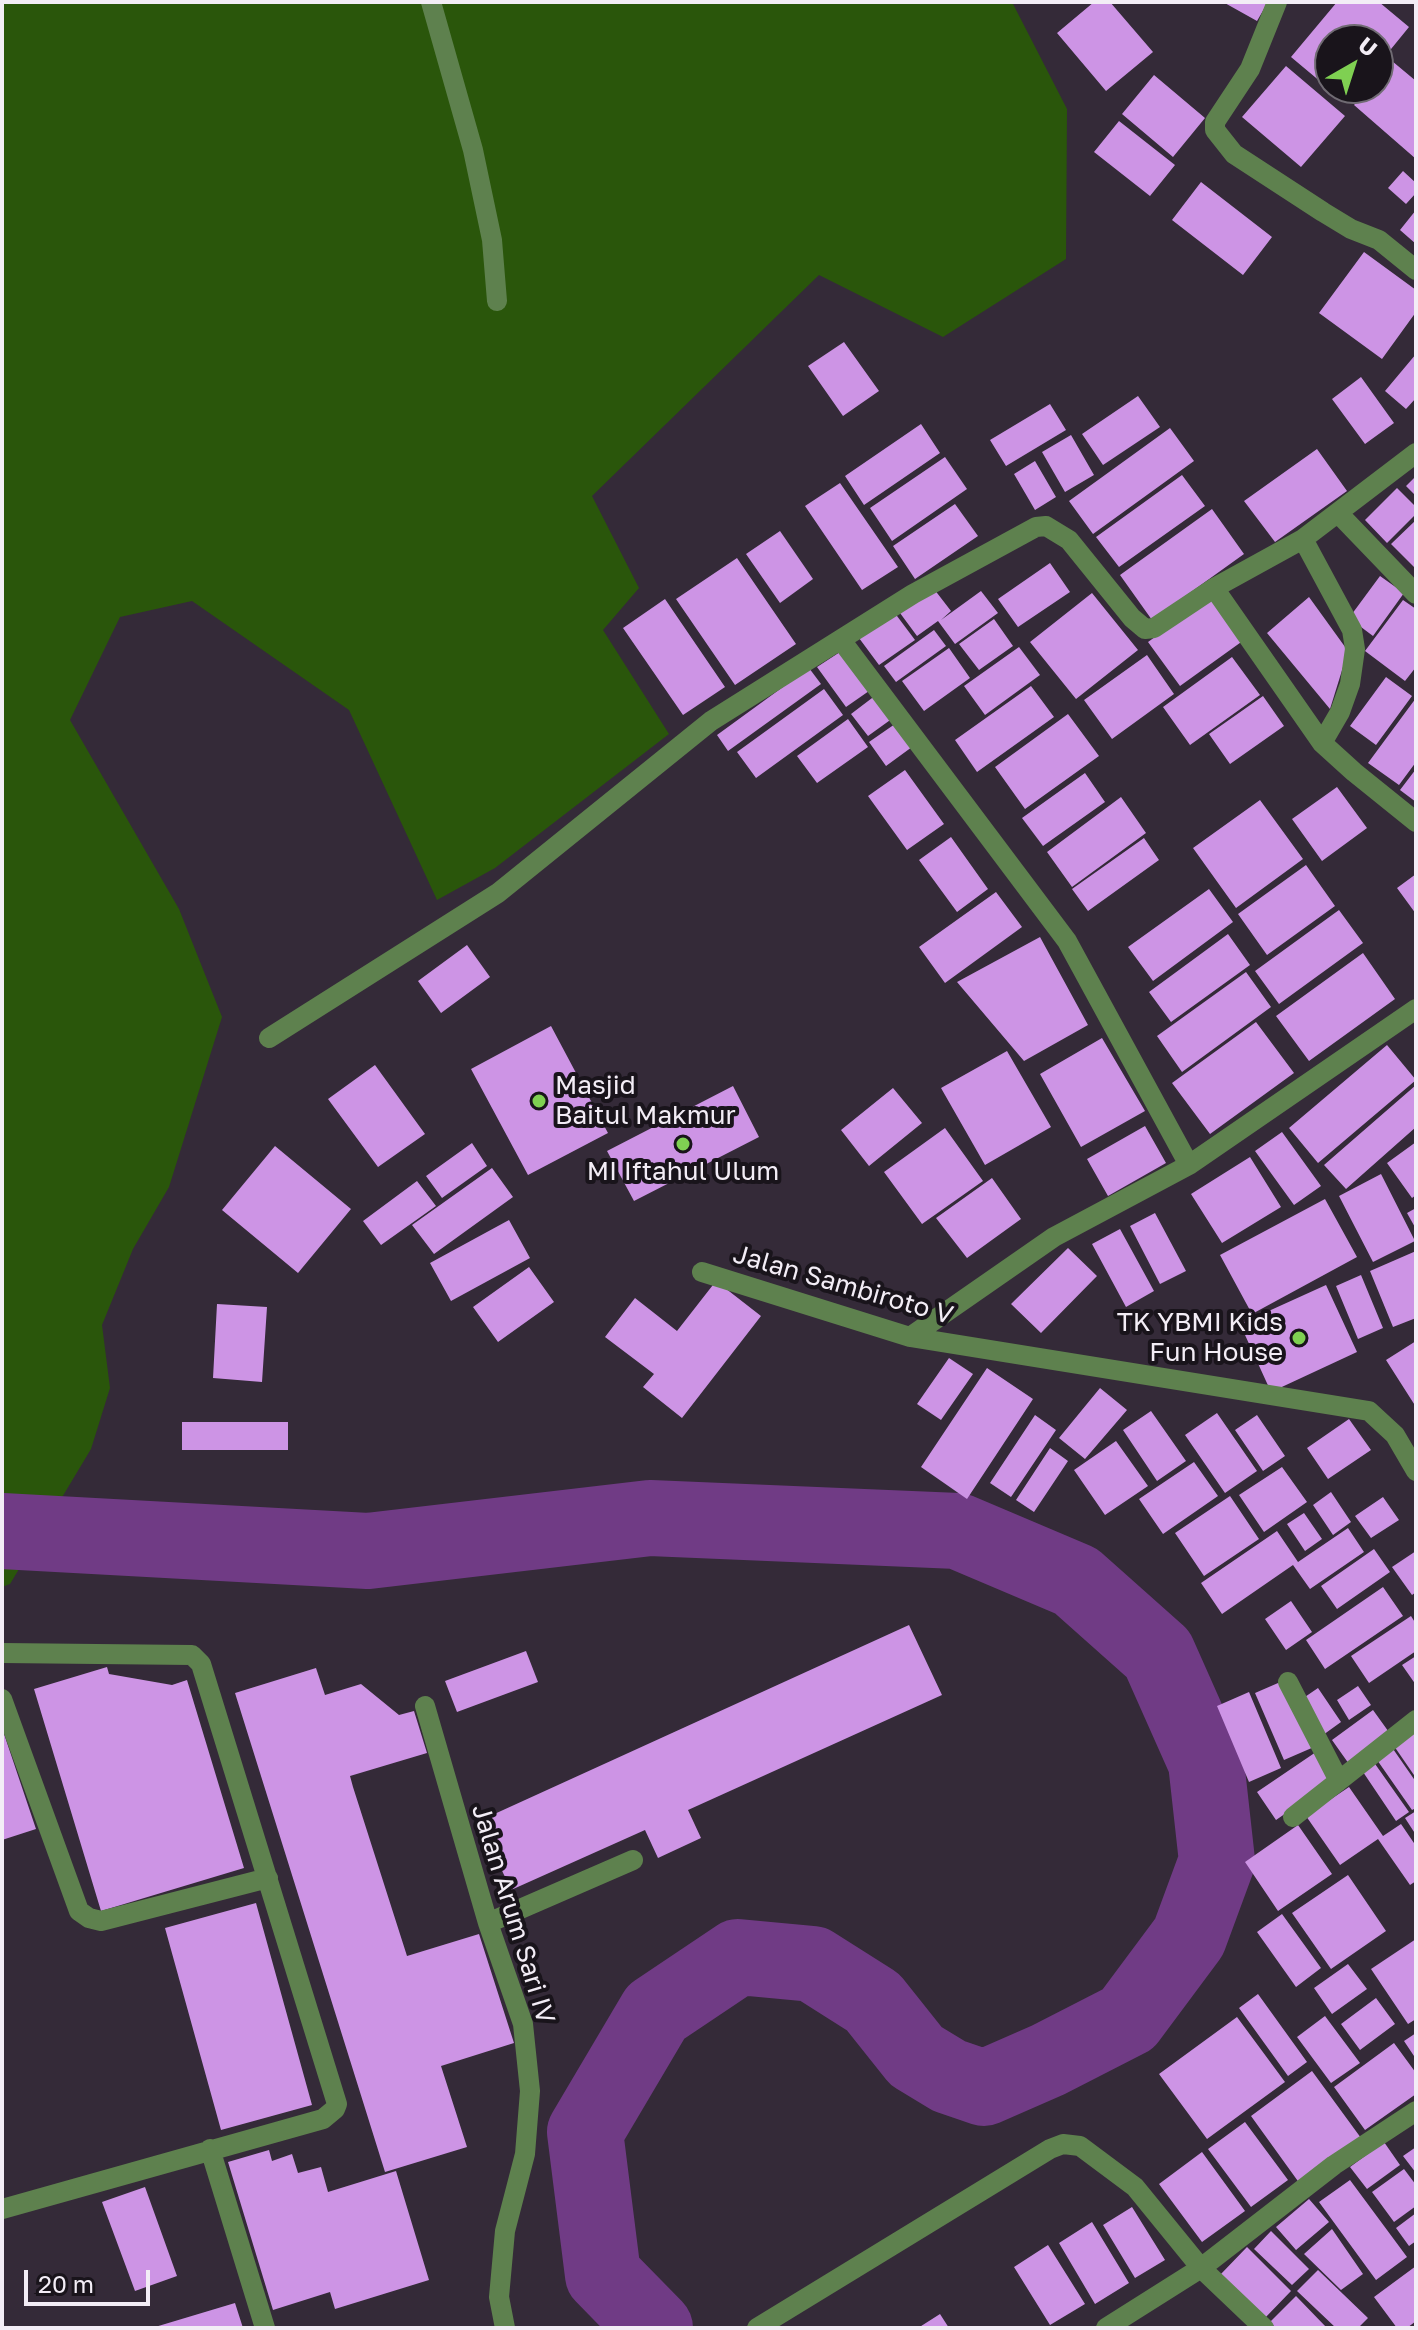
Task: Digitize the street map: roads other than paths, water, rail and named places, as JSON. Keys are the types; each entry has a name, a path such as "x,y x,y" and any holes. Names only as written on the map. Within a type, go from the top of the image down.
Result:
{"street":[{"path":"431,2 476,165 492,240 497,301"},
{"path":"1277,2 1250,69 1215,122 1215,130 1234,154 1351,229 1379,240 1416,270"},
{"path":"269,1038 498,893 711,721 913,594 1036,527 1046,526 1069,540 1132,618 1145,629 1154,628 1214,588 1303,539 1416,453"},
{"path":"1339,514 1416,594"},
{"path":"1303,539 1352,630 1355,649 1350,684 1340,712 1322,743"},
{"path":"1214,588 1322,743 1416,822"},
{"path":"841,640 1067,941 1189,1165"},
{"path":"910,1337 1054,1237 1189,1165 1413,1019"},
{"name":"Jalan Sambiroto V","path":"702,1272 910,1337 1369,1411 1395,1435 1416,1471"},
{"path":"2,1653 192,1655 201,1664 337,2104 323,2119 2,2209"},
{"path":"1288,1682 1339,1781"},
{"path":"2,1699 79,1911 89,1918 101,1921 268,1878"},
{"name":"Jalan Arum Sari IV","path":"425,1706 488,1923 523,2024 530,2091 525,2154 505,2231 499,2297 505,2328"},
{"path":"1293,1817 1416,1720"},
{"path":"488,1923 633,1860"},
{"path":"1106,2328 1201,2268 1334,2165 1416,2111"},
{"path":"757,2328 1050,2149 1063,2144 1080,2146 1135,2187 1201,2268 1264,2328"},
{"path":"210,2149 265,2328"}],"waterway":[{"path":"2,1531 368,1551 650,1518 958,1531 1076,1581 1158,1654 1206,1762 1217,1861 1189,1937 1128,2019 1048,2060 984,2088 949,2076 916,2056 873,2002 813,1964 738,1957 656,2012 585,2132 603,2275 655,2328"}],"place":[{"name":"Masjid Baitul Makmur","path":"539,1101"},
{"name":"MI Iftahul Ulum","path":"683,1144"},
{"name":"TK YBMI Kids Fun House","path":"1299,1338"}]}
